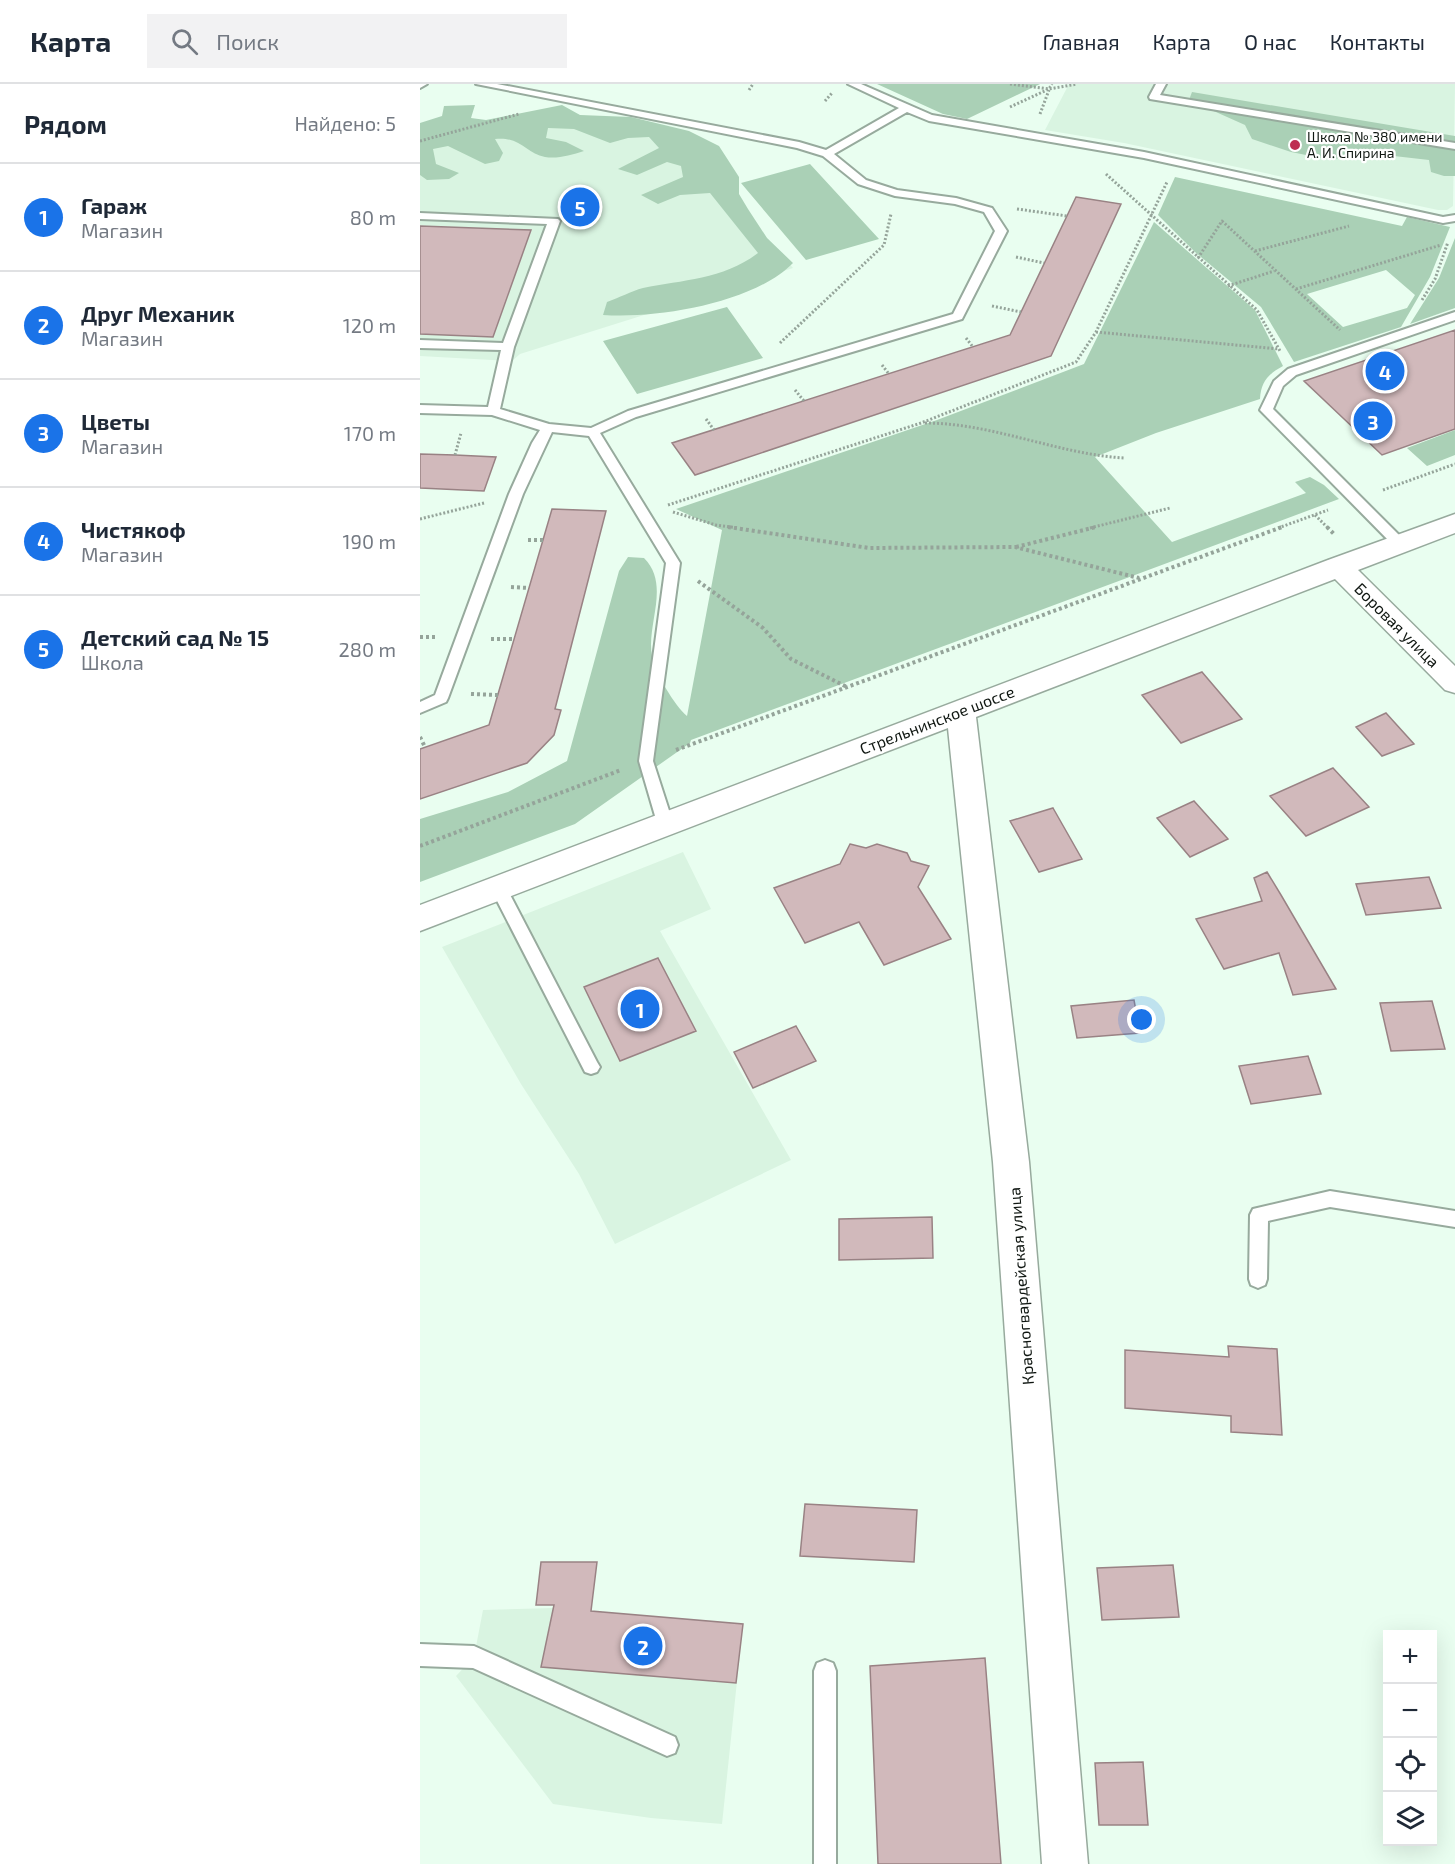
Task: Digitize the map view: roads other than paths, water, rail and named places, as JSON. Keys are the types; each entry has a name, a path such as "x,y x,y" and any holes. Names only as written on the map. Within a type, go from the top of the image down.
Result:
{"street":[{"name":"Стрельнинское шоссе","path":"420,918 1455,523"},
{"name":"Боровая улица","path":"1338,566 1455,683"},
{"name":"Красногвардейская улица","path":"960,710 1011,1162 1065,1864"}],"lane":[{"path":"420,409 493,411 548,428 593,432 632,414 958,316 1001,231 988,210 956,201 895,193 862,182 827,154 799,145 481,84"},
{"path":"853,84 929,118 1176,162 1443,220 1455,218"},
{"path":"1161,84 1154,97 1455,146"},
{"path":"827,154 905,109"},
{"path":"420,216 554,221 508,347 493,411"},
{"path":"1400,544 1266,410 1278,384 1292,372 1455,316"},
{"path":"420,344 508,347"},
{"path":"420,708 441,698 516,494 538,443 548,428"},
{"path":"593,432 673,563 646,761 666,826"},
{"path":"499,889 591,1068"},
{"path":"1258,1279 1259,1215 1330,1199 1455,1219"},
{"path":"420,1654 474,1657 667,1745"},
{"path":"825,1671 825,1864"}],"place":[{"name":"Школа № 380 имени А. И. Спирина","path":"1295,145"},
{"name":"Детский сад № 15","path":"580,207"},
{"name":"Чистякоф","path":"1385,371"},
{"name":"Цветы","path":"1373,421"},
{"name":"Гараж","path":"640,1009"},
{"name":"Друг Механик","path":"643,1646"}]}
